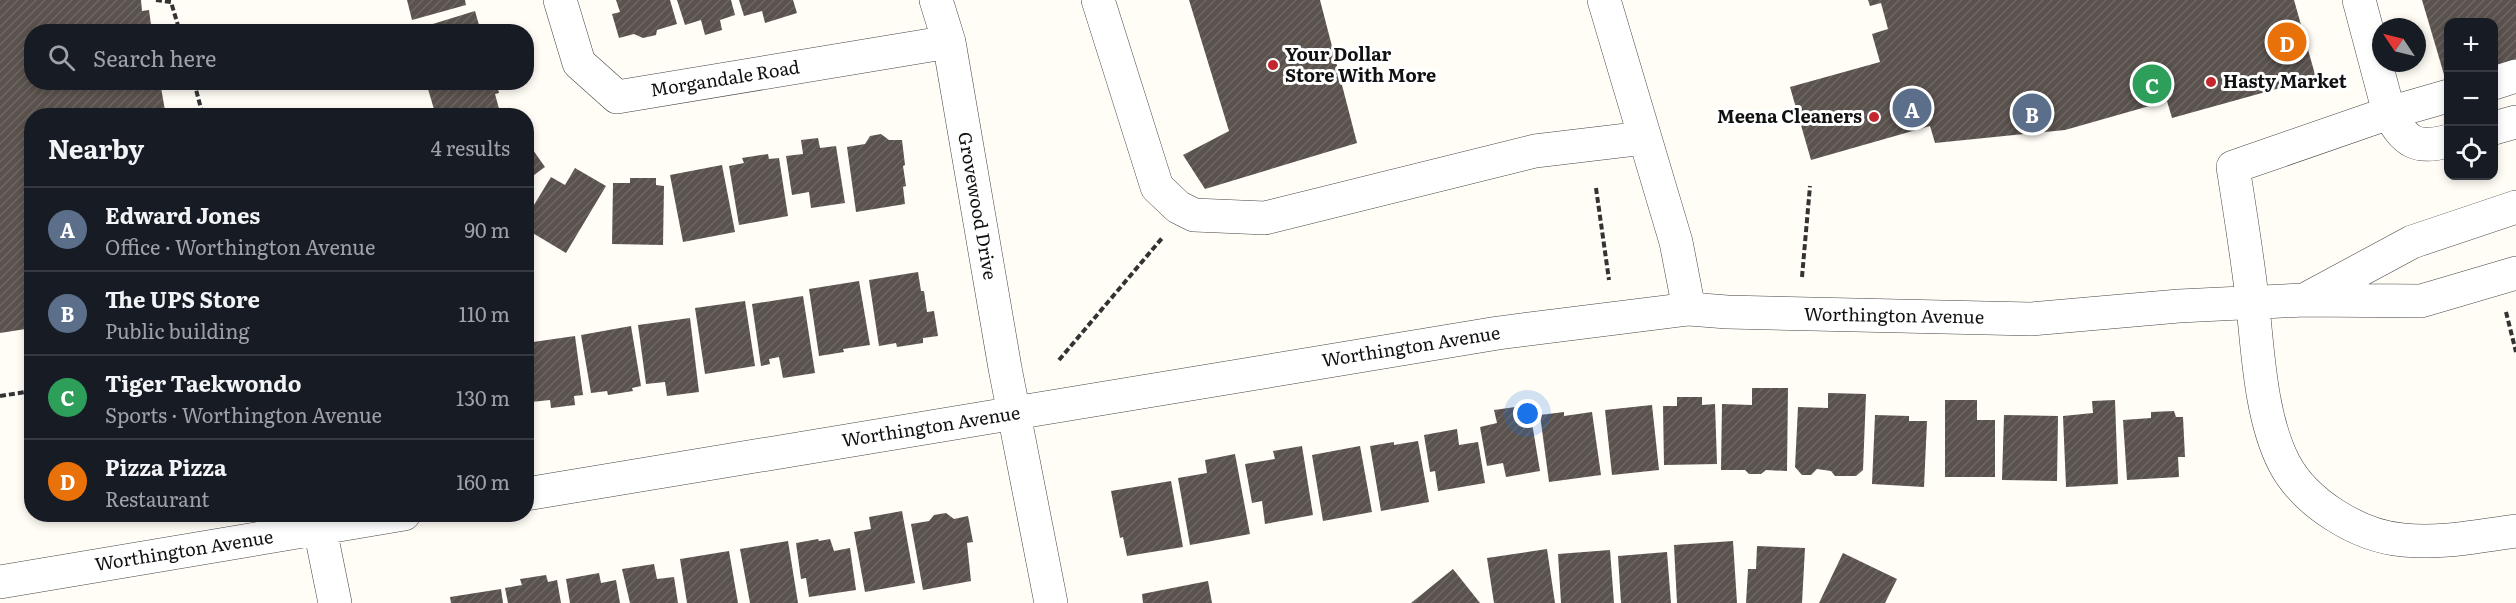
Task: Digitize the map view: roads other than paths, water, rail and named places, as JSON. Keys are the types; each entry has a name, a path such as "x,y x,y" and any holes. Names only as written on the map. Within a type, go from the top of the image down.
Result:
{"street":[{"name":"Morgandale Road","path":"560,0 579,63 617,97 949,42"},
{"name":"Grovewood Drive","path":"936,0 949,42 1050,603"},
{"path":"1098,0 1157,187 1178,207 1194,215 1266,218 1535,151 1644,138"},
{"path":"1604,0 1676,242 1689,309"},
{"path":"2359,0 2389,113 2398,129 2417,144 2433,145 2444,142"},
{"path":"2498,81 2516,76"},
{"path":"2444,97 2389,113 2233,167 2246,243 2261,376 2277,447 2292,476 2304,490 2330,511 2376,534 2401,540 2439,542 2516,531"},
{"path":"2498,127 2516,122"},
{"name":"Worthington Avenue","path":"2304,300 2412,242 2516,207"},
{"name":"Worthington Avenue","path":"534,493 1498,333 1689,309 2031,319 2179,306 2304,300 2421,301 2516,273"},
{"name":"Worthington Avenue","path":"0,582 356,522"},
{"path":"320,528 335,603"}],"place":[{"name":"Pizza Pizza","path":"2287,42"},
{"name":"Your Dollar Store With More","path":"1273,65"},
{"name":"Hasty Market","path":"2211,82"},
{"name":"Tiger Taekwondo","path":"2152,84"},
{"name":"Edward Jones","path":"1912,108"},
{"name":"The UPS Store","path":"2032,113"},
{"name":"Meena Cleaners","path":"1874,117"}]}
